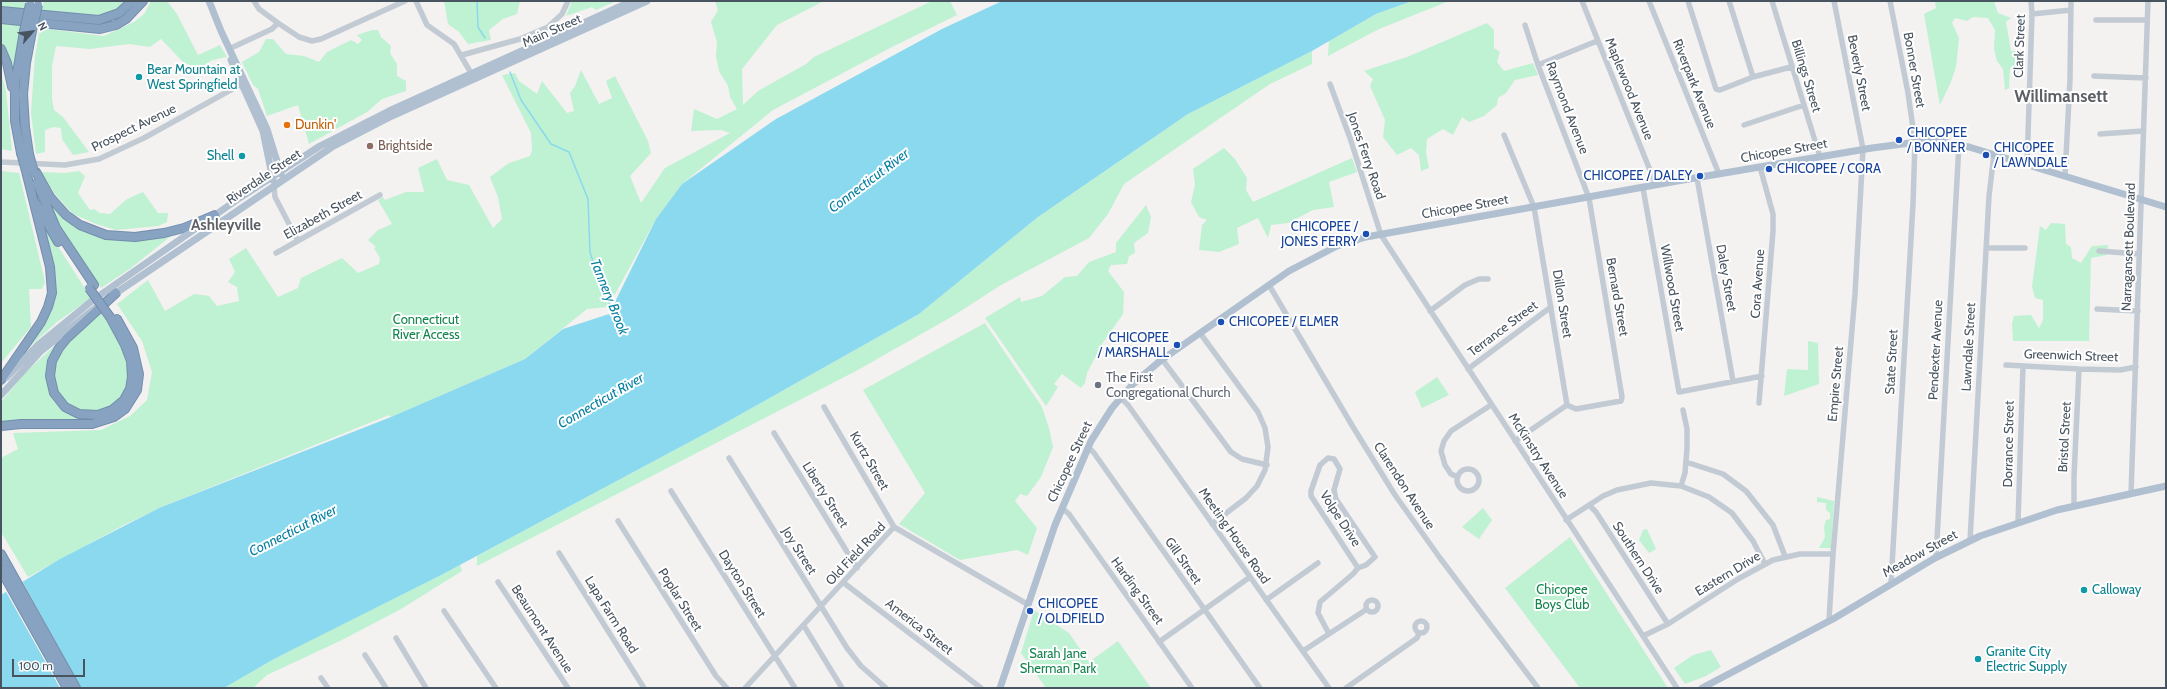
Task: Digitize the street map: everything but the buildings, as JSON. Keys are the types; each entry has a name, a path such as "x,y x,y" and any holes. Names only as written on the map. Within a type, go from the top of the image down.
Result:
{"highway":[{"path":"1,11 99,20 119,13 132,1"},
{"path":"1,19 100,29 121,22 136,11 143,1"},
{"path":"14,106 16,73 34,3"},
{"path":"28,31 23,94 27,156 32,172 50,198 66,215 88,229 106,235 135,237 164,233 184,228 215,215"},
{"path":"1,50 7,63 14,106 32,172 56,228 91,286"},
{"path":"1,380 41,322 48,307 52,293 50,267 29,186 32,172"},
{"path":"1,426 22,424 92,424 114,417 125,409 135,395 139,374 131,343 47,223 29,186"},
{"path":"112,316 125,345 130,361 132,376 130,389 124,400 112,410 98,415 79,414 65,407 56,396 50,381 52,361 59,348 67,338 116,293"},
{"path":"1,554 76,688"},
{"path":"1,570 67,688"}],"main road":[{"path":"209,1 221,31 231,48 243,83 263,131 274,186"},
{"name":"Main Street","path":"487,70 632,1"},
{"name":"Main Street","path":"487,70 647,1"},
{"path":"221,31 222,40 270,134 280,171 284,179"},
{"name":"Riverdale Street","path":"1,383 28,354 68,319 272,176 362,123 471,73 487,70"},
{"name":"Riverdale Street","path":"1,395 30,362 53,340 116,293 324,152 365,129 487,70"},
{"name":"Chicopee Street","path":"1000,688 1027,604 1062,508 1088,447 1101,423 1120,397 1142,375 1162,359 1299,265 1331,248 1351,241 1381,235 1656,185 1863,149 1939,140 1994,154 2166,207"},
{"name":"Meadow Street","path":"1702,688 1829,620 1936,557 1970,541 2018,522 2074,506 2166,486"}],"street":[{"path":"254,1 259,9 302,39 317,41 405,1"},
{"path":"416,1 427,24 454,44 462,55 471,73"},
{"path":"462,55 520,38 548,27 562,14 568,1"},
{"name":"Maplewood Avenue","path":"1582,1 1656,185"},
{"name":"Riverpark Avenue","path":"1649,1 1719,174"},
{"path":"1688,1 1716,89 1720,90 1753,77 1791,67"},
{"path":"1729,1 1753,77"},
{"name":"Billings Street","path":"1772,1 1791,67 1820,157"},
{"name":"Beverly Street","path":"1834,1 1863,149"},
{"name":"Bonner Street","path":"1890,1 1908,93 1915,142"},
{"name":"Clark Street","path":"2027,164 2032,14 2031,1"},
{"path":"2065,176 2070,79 2070,1"},
{"name":"Narragansett Boulevard","path":"2131,494 2148,1"},
{"path":"2032,14 2071,10"},
{"path":"2096,20 2147,20"},
{"path":"231,48 272,29 278,23"},
{"name":"Raymond Avenue","path":"1525,25 1538,65 1589,198"},
{"path":"1538,65 1597,41"},
{"path":"2094,76 2146,78"},
{"name":"Prospect Avenue","path":"1,162 65,165 99,159 144,138 243,83"},
{"name":"Jones Ferry Road","path":"1330,84 1350,138 1381,235"},
{"path":"1744,125 1804,105"},
{"path":"2100,134 2143,131"},
{"name":"Dillon Street","path":"1504,135 1534,207 1567,405"},
{"name":"State Street","path":"1891,583 1913,204 1915,142"},
{"name":"Pendexter Avenue","path":"1936,557 1959,144"},
{"name":"Empire Street","path":"1829,620 1855,286 1863,149"},
{"name":"Lawndale Street","path":"1970,541 1989,196 1994,154"},
{"name":"Cora Avenue","path":"1759,403 1773,220 1760,167"},
{"name":"Daley Street","path":"1697,178 1733,381"},
{"path":"274,186 275,197 298,241"},
{"name":"Willwood Street","path":"1642,188 1679,392 1733,381"},
{"name":"Elizabeth Street","path":"276,253 380,195"},
{"name":"Bernard Street","path":"1567,405 1576,409 1621,401 1622,397 1589,198"},
{"name":"McKinstry Avenue","path":"1381,235 1677,688"},
{"path":"1987,248 2025,248"},
{"path":"2099,251 2139,254"},
{"path":"1430,311 1465,285 1479,279 1488,279"},
{"name":"Clarendon Avenue","path":"1269,285 1395,495 1440,558 1538,688"},
{"name":"Terrance Street","path":"1468,369 1551,307"},
{"path":"2097,310 2138,311"},
{"path":"1200,333 1246,394 1262,420 1268,442 1266,464 1260,481 1250,495 1212,524"},
{"path":"1162,359 1231,452 1242,459 1266,464"},
{"name":"Greenwich Street","path":"2006,365 2120,370 2136,367"},
{"name":"Dorrance Street","path":"2018,522 2023,366"},
{"name":"Bristol Street","path":"2074,506 2079,369"},
{"path":"1733,381 1762,376"},
{"name":"Meeting House Road","path":"1120,397 1128,405 1329,688"},
{"path":"1458,477 1450,473 1444,463 1442,451 1444,439 1456,428 1491,405"},
{"path":"1515,441 1567,405"},
{"name":"Kurtz Street","path":"824,407 894,527"},
{"path":"1681,486 1685,473 1686,462 1686,429 1683,410"},
{"name":"Liberty Street","path":"774,433 857,568"},
{"name":"Gill Street","path":"1088,447 1094,453 1260,688"},
{"name":"Joy Street","path":"728,458 860,666 886,688"},
{"name":"Volpe Drive","path":"1329,634 1319,616 1319,605 1325,596 1353,574 1358,568 1368,564 1375,556 1336,499 1334,490 1340,469 1334,459 1327,459 1323,461 1318,469 1311,491 1311,498 1358,568"},
{"path":"1686,462 1723,474 1746,491 1773,525 1785,556"},
{"path":"1566,520 1589,505 1617,490 1641,484 1664,483 1681,486 1709,497 1732,513 1753,541 1765,564"},
{"name":"Dayton Street","path":"671,491 795,688"},
{"name":"Southern Drive","path":"1589,505 1596,512 1668,624"},
{"name":"Harding Street","path":"1062,508 1069,514 1192,688"},
{"name":"Poplar Street","path":"618,521 716,676 727,688"},
{"name":"Old Field Road","path":"746,688 894,527 1027,604"},
{"name":"Lapa Farm Road","path":"559,553 644,688"},
{"name":"Eastern Drive","path":"1643,636 1668,624 1729,584 1765,564 1785,556 1833,554"},
{"path":"1266,600 1318,563"},
{"path":"1159,642 1250,577"},
{"name":"Beaumont Avenue","path":"498,582 568,688"},
{"name":"America Street","path":"844,583 981,688"},
{"path":"1303,651 1367,609"},
{"path":"444,611 496,688"},
{"path":"804,626 842,688"},
{"path":"1346,688 1417,638 1419,633"},
{"path":"396,638 426,688"},
{"path":"365,654 386,688"},
{"path":"321,678 328,688"}],"green space":[{"path":"1,1 26,1 25,9 1,8"},
{"path":"44,1 127,1 115,11 99,16 41,11"},
{"path":"151,1 167,1 177,14 198,55 220,45 227,57 212,60 199,69 183,62 161,39 150,47 129,44 90,49 56,46 52,66 52,99 54,110 63,117 89,152 73,155 62,139 61,128 53,127 45,130 45,152 36,154 31,113 35,56 40,28 104,36 134,22 144,14"},
{"path":"444,1 520,1 517,14 503,19 489,30 491,40 468,44 459,32 448,24"},
{"path":"572,1 616,1 596,10 592,7 566,16"},
{"name":"Connecticut River Access","path":"715,1 824,1 777,25 742,69 743,105 758,91 806,64 814,57 932,1 950,1 957,15 892,47 773,110 682,184 656,219 608,307 587,309 525,359 391,417 389,415 159,508 122,526 28,577 1,532 1,458 18,449 13,433 101,430 130,416 147,400 152,372 142,341 117,304 148,280 165,311 194,294 209,296 217,306 239,301 237,287 228,282 235,272 229,259 246,248 278,297 298,288 301,278 342,258 358,273 379,264 380,258 374,248 376,247 368,240 378,230 392,224 378,200 383,197 385,200 406,192 424,192 418,168 437,159 447,180 469,185 493,228 502,219 498,197 490,177 509,163 530,156 532,151 531,133 502,75 515,73 519,81 537,94 542,81 567,113 574,111 570,93 575,86 581,70 599,104 612,98 606,81 615,76 648,141 651,153 630,176 641,203 665,168 730,133 721,130 691,131 694,109 717,119 737,109 730,97 728,86 719,71 716,56 717,42 711,22 718,10"},
{"path":"1412,1 1449,1 1379,29 1328,56 1329,41 1376,14"},
{"path":"1923,1 1994,1 1998,13 2011,18 2006,22 2011,51 2024,51 2024,62 2010,68 2009,88 2005,90 2003,69 1997,61 1994,49 1995,30 1988,18 1973,17 1967,21 1955,18 1952,23 1959,38 1956,67 1940,105 1924,14 1936,8 1935,2"},
{"path":"1,21 21,23 13,71 9,55 1,42"},
{"path":"1487,23 1494,30 1494,48 1500,52 1497,62 1504,71 1533,63 1538,75 1515,80 1506,93 1498,98 1497,105 1484,116 1469,122 1462,117 1453,135 1443,129 1427,139 1426,152 1429,168 1421,171 1419,155 1411,148 1397,155 1383,137 1385,120 1370,86 1373,79 1364,71 1407,57"},
{"path":"372,30 378,30 381,37 391,46 390,53 397,64 397,76 406,81 406,91 382,99 367,112 309,144 298,105 267,116 258,89 253,85 242,62 259,52 266,39 273,39 286,54 304,56 319,62 327,52 351,40 358,44 362,40 357,35"},
{"path":"1312,51 1312,64 1270,84 1124,184 1108,214 1089,238 1001,285 953,316 856,371 477,566 477,556 727,422 919,314 1038,217 1188,114"},
{"path":"1,73 6,91 12,151 1,149"},
{"path":"1224,148 1235,159 1247,178 1246,190 1253,202 1352,158 1357,172 1329,182 1334,207 1313,210 1288,223 1271,225 1268,238 1258,218 1237,228 1239,244 1219,252 1199,250 1202,225 1207,220 1199,217 1191,202 1195,185 1193,169"},
{"path":"1,171 19,173 45,282 42,289 29,289 31,327 1,363"},
{"path":"79,171 85,176 78,193 90,210 94,209 100,213 110,214 127,199 143,192 158,213 168,213 167,222 158,226 116,230 96,224 73,214 54,193 41,172 65,173"},
{"path":"47,198 93,234 171,236 131,268 101,288 68,239 55,217"},
{"path":"1146,205 1151,217 1148,233 1134,243 1135,253 1129,256 1127,264 1111,265 1108,271 1124,292 1123,314 1102,344 1087,373 1085,383 1081,388 1062,374 1054,384 1058,387 1046,406 985,318 1020,297 1021,302 1042,296 1065,277 1077,276 1089,262 1116,252 1116,243"},
{"path":"2051,223 2065,224 2066,244 2071,247 2072,258 2081,263 2092,246 2108,245 2107,255 2091,258 2089,341 2013,341 2012,324 2014,316 2031,315 2039,328 2043,320 2043,300 2035,298 2032,287 2040,226 2046,230"},
{"path":"45,226 91,298 57,322 25,351 51,312 55,297 55,279 44,229"},
{"path":"101,313 118,336 128,363 129,381 123,395 112,406 98,412 81,411 67,404 59,393 54,382 54,370 60,353 71,338"},
{"path":"985,323 1042,407 1053,447 1041,477 1027,496 1020,494 1015,501 1037,528 1028,555 1017,550 960,560 899,524 925,493 863,390"},
{"path":"65,336 50,359 46,373 48,387 63,409 99,418 93,421 17,420 1,422 1,402 25,373"},
{"path":"1808,341 1818,343 1819,384 1784,396 1787,369 1808,370"},
{"path":"1437,377 1449,395 1422,408 1415,392"},
{"path":"1817,497 1834,501 1831,548 1819,548 1825,537 1824,527 1826,520 1830,519 1830,513 1826,510 1826,503 1817,502"},
{"path":"1483,508 1492,520 1479,539 1462,527"},
{"path":"1647,529 1656,549 1649,553 1639,540 1643,530"},
{"name":"Chicopee Boys Club","path":"1570,537 1668,688 1580,688 1505,588"},
{"path":"460,565 462,571 401,609 342,640 267,675 253,688 224,688 274,659"},
{"name":"Sarah Jane Sherman Park","path":"1034,610 1069,633 1089,662 1118,641 1151,688 1046,688 1021,653"},
{"path":"1711,650 1721,667 1706,676 1685,684 1674,668 1693,655"}],"water":[{"name":"Connecticut River","path":"1002,1 1412,1 1376,14 1312,51 1188,114 1038,217 919,314 727,422 443,574 274,659 224,688 1,688 1,595 60,559 159,508 391,417 525,359 563,329 609,314 656,219 682,184 776,119 942,29"}],"pier":[{"path":"21,579 81,688 60,688 5,590"}],"waterway":[{"name":"Tannery Brook","path":"477,1 478,27 485,38"},
{"name":"Tannery Brook","path":"510,72 521,100 551,144 569,152 588,199 590,252 599,281 612,309"}],"place":[{"name":"Bear Mountain at West Springfield","path":"139,77"},
{"name":"Dunkin'","path":"287,125"},
{"name":"CHICOPEE / BONNER","path":"1899,140"},
{"name":"Brightside","path":"370,146"},
{"name":"CHICOPEE / LAWNDALE","path":"1986,155"},
{"name":"Shell","path":"242,156"},
{"name":"CHICOPEE / CORA","path":"1769,169"},
{"name":"CHICOPEE / DALEY","path":"1700,176"},
{"name":"CHICOPEE / JONES FERRY","path":"1366,234"},
{"name":"CHICOPEE / ELMER","path":"1221,322"},
{"name":"CHICOPEE / MARSHALL","path":"1177,345"},
{"name":"The First Congregational Church","path":"1098,385"},
{"name":"Calloway","path":"2084,590"},
{"name":"CHICOPEE / OLDFIELD","path":"1030,611"},
{"name":"Granite City Electric Supply","path":"1978,659"}],"district":[{"name":"Willimansett","path":"2061,97"},
{"name":"Ashleyville","path":"226,226"}]}
